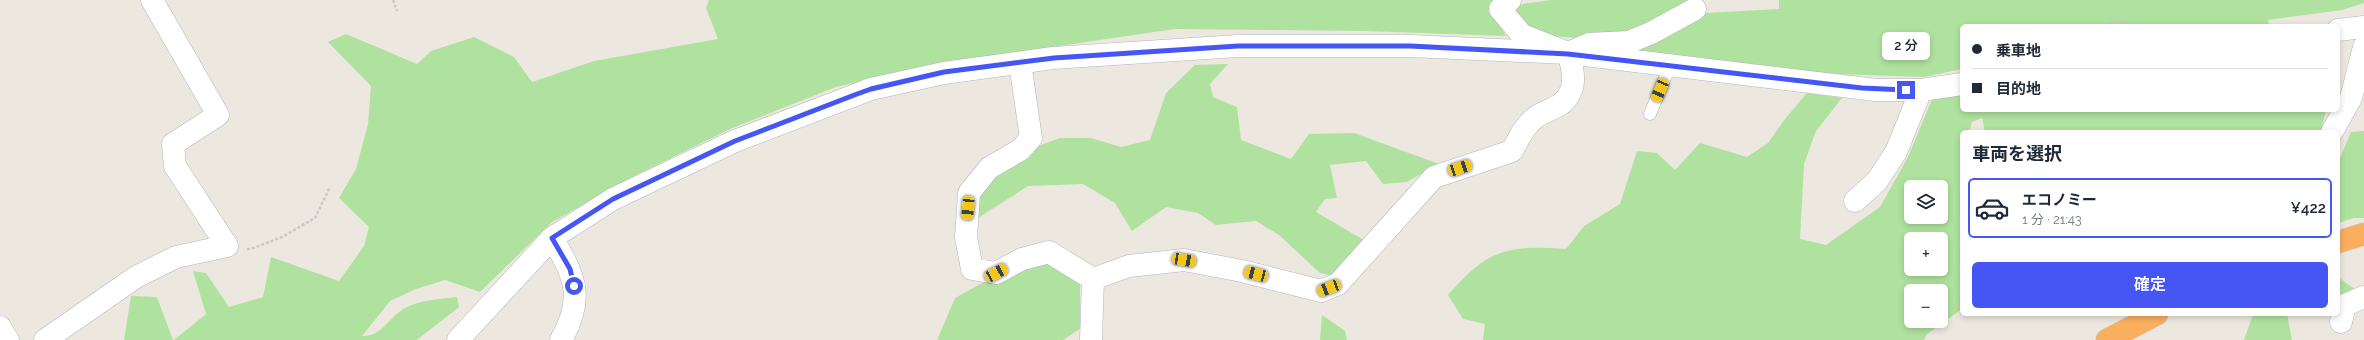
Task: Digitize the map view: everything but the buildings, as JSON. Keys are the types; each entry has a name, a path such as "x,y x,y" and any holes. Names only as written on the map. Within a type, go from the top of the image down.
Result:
{"highway":[{"path":"2340,241 2364,234"},
{"path":"2107,340 2152,316"}],"street":[{"path":"45,340 136,277 176,257 226,246 175,166 173,144 218,115 152,0"},
{"path":"1510,0 1500,9 1522,35 1568,54 1589,44 1629,42 1651,33 1695,9"},
{"path":"2340,30 2364,27"},
{"path":"458,340 552,238 613,199 735,141 871,89 944,72 1054,58 1238,46 1410,46 1568,54 1876,90 1921,90 1960,84"},
{"path":"2333,130 2351,98 2364,47"},
{"path":"1093,279 1129,266 1184,260 1242,271 1321,291 1338,284 1434,177 1512,151 1524,128 1537,116 1561,103 1573,87 1573,69 1568,54"},
{"path":"1020,63 1031,138 1020,150 989,168 969,193 966,237 972,269 996,273 1022,259 1050,252 1093,279"},
{"path":"1855,201 1877,181 1896,152 1921,90"},
{"path":"552,238 570,269 574,286 575,306 569,326 561,340"},
{"path":"1091,340 1093,279"},
{"path":"2341,322 2344,305 2364,297"},
{"path":"0,327 8,340"}],"lane":[{"path":"1650,114 1670,66"}],"path":[{"path":"393,0 397,11"},
{"path":"2109,18 2129,24"},
{"path":"226,246 251,249 282,237 315,218 330,187"}],"green space":[{"path":"709,0 1498,0 1489,9 1506,36 1364,31 1175,29 936,64 836,87 730,129 634,176 552,222 480,292 445,280 416,289 390,301 362,336 375,333 380,330 399,312 411,305 430,300 457,297 459,307 417,340 174,340 206,314 193,271 206,273 229,307 263,297 271,257 339,281 364,246 369,227 339,198 356,169 368,124 371,86 328,42 346,34 417,64 431,51 474,37 514,57 532,82 594,61 718,39 706,8"},
{"path":"1551,0 1689,0 1628,33 1578,38 1539,35 1511,12 1516,5"},
{"path":"1779,0 2364,0 2364,3 2342,10 2268,20 2269,24 1960,24 1960,69 1924,77 1803,73 1632,50 1685,27 1705,13 1779,9"},
{"path":"1228,64 1210,84 1213,97 1237,107 1241,140 1291,159 1309,134 1354,133 1439,164 1407,182 1383,184 1366,161 1330,165 1337,198 1325,199 1316,212 1367,242 1333,276 1320,273 1279,235 1256,221 1216,225 1198,213 1166,207 1132,231 1115,203 1083,184 1028,186 978,218 976,197 992,173 1033,148 1060,138 1091,138 1121,147 1150,140 1166,93 1195,65"},
{"path":"1960,92 1960,112 2326,112 2321,130 1985,130 1982,118 1972,122 1970,130 1960,130 1960,310 1948,319 1948,284 1904,284 1904,328 1935,328 1927,334 1924,340 1483,340 1485,324 1463,319 1448,295 1475,268 1487,259 1500,253 1528,248 1566,249 1584,226 1620,204 1637,151 1657,153 1675,170 1700,143 1747,157 1768,143 1785,119 1807,93 1842,98 1816,131 1804,164 1800,239 1826,245 1880,207 1908,157 1933,97"},
{"path":"2364,131 2364,218 2354,218 2340,222 2340,158 2351,132"},
{"path":"1047,264 1080,282 1080,329 1063,340 937,340 955,298 982,283 1012,275 1026,268"},
{"path":"2340,278 2356,290 2340,297"},
{"path":"131,296 157,297 173,340 124,340"},
{"path":"1322,315 1345,331 1347,340 1320,340"},
{"path":"2252,316 2287,316 2292,340 2244,340"}],"route":[{"path":"574,286 570,269 552,238 613,199 735,141 857,94 871,89 944,72 1054,58 1238,46 1410,46 1568,54 1876,90 1906,90"}]}
